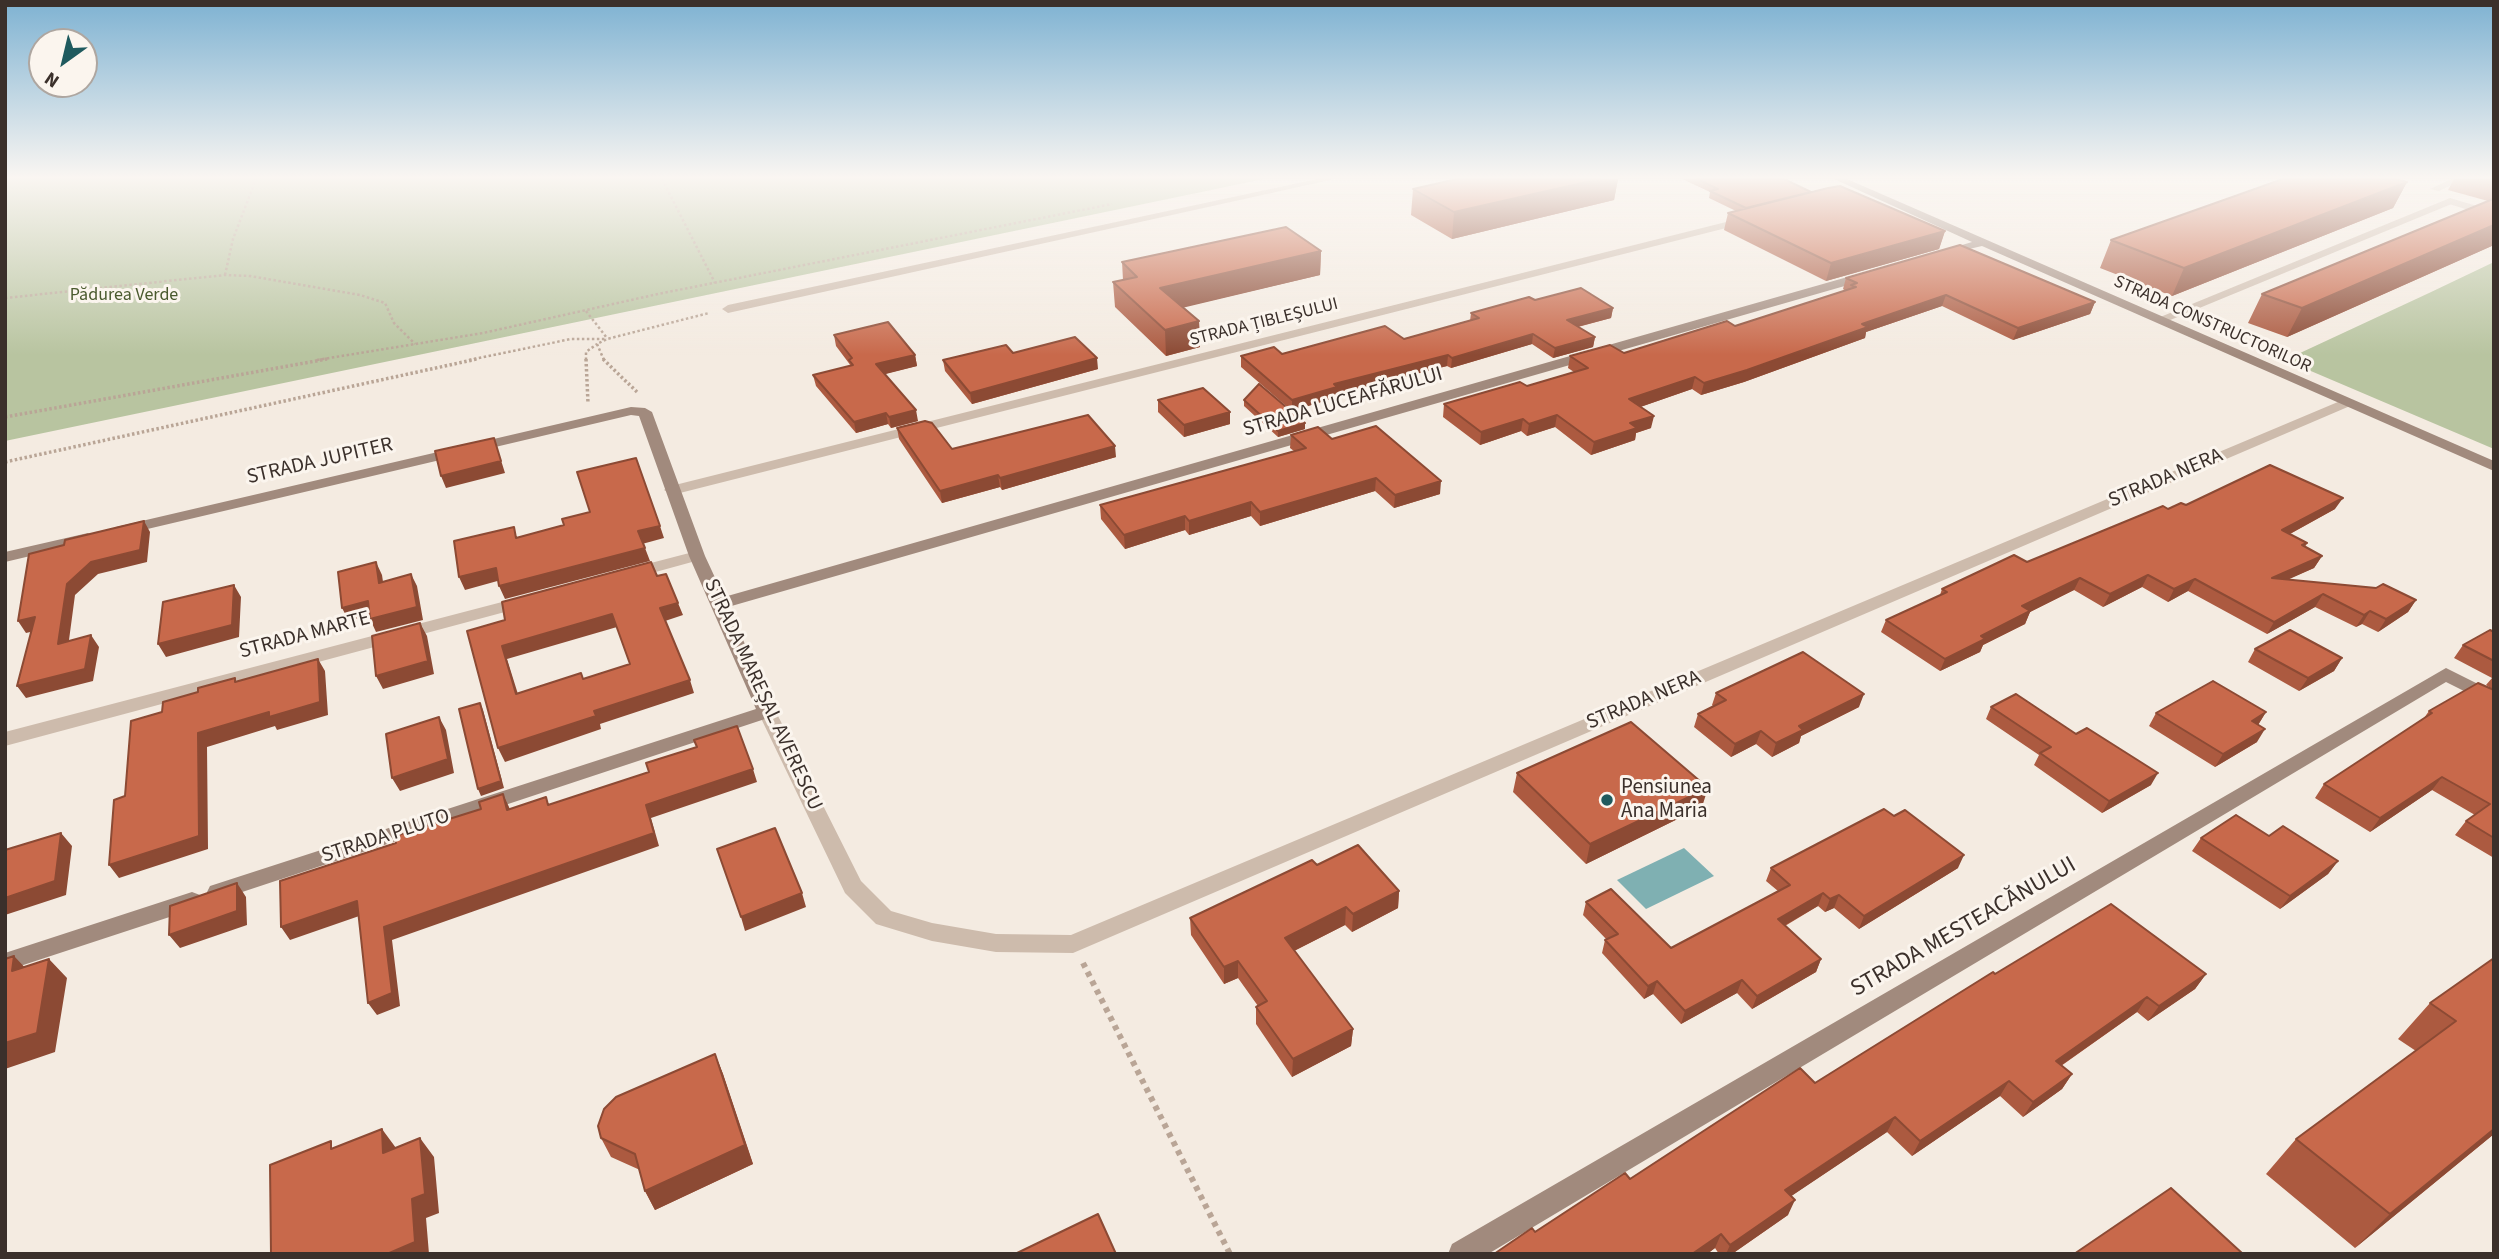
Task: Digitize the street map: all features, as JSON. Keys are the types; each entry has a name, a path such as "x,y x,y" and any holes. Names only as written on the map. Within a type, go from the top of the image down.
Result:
{"street":[{"path":"728,309 1058,238"},
{"name":"STRADA ȚIBLEȘULUI","path":"672,490 1675,238"},
{"name":"STRADA CONSTRUCTORILOR","path":"1969,238 2494,467"},
{"path":"2159,320 2360,238"},
{"path":"1929,258 1980,243"},
{"name":"STRADA LUCEAFĂRULUI","path":"718,604 1877,273"},
{"name":"STRADA NERA","path":"932,932 996,943 1073,944 2345,403"},
{"name":"STRADA JUPITER","path":"5,557 631,411 645,412"},
{"name":"STRADA MAREȘAL AVERESCU","path":"645,412 652,423 672,490 718,604 767,712 853,887 884,918 932,932"},
{"path":"618,577 697,556"},
{"name":"STRADA MARTE","path":"5,739 538,598"},
{"name":"STRADA MESTEACĂNULUI","path":"1462,1254 2445,674 2494,700"},
{"name":"STRADA PLUTO","path":"5,962 767,712"}],"path":[{"path":"225,275 233,238"},
{"path":"692,238 715,283"},
{"path":"5,417 415,344 940,238"},
{"path":"5,298 225,275 295,283 385,303 394,323 415,344"},
{"path":"589,421 586,352 607,339 728,309"},
{"path":"586,311 607,339"},
{"path":"5,462 539,345 570,339 607,339"},
{"path":"597,344 601,357 637,393 645,412"},
{"path":"1073,944 1230,1254"}],"green space":[{"name":"Pădurea Verde","path":"5,238 982,238 5,441"},
{"path":"2494,262 2494,449 2285,360 2429,293"}],"water":[{"path":"1684,848 1714,876 1646,909 1617,880"}],"building":[{"path":"1236,238 1302,238 1321,251 1160,288 1199,321 1165,330 1113,282 1137,277 1122,262"},
{"path":"1779,238 1921,238 1831,263"},
{"path":"2117,238 2262,238 2184,268 2111,240"},
{"path":"2399,238 2464,238 2302,308 2262,294"},
{"path":"1960,245 2095,302 2018,328 1946,295 1862,324 1868,327 1747,370 1704,383 1695,377 1629,399 1654,416 1630,423 1637,428 1594,442 1557,415 1529,424 1523,419 1481,432 1444,404 1520,382 1527,386 1588,368 1570,356 1610,345 1624,353 1727,321 1735,326 1856,287 1851,285 1857,283 1846,278"},
{"path":"1581,288 1613,308 1567,320 1595,337 1555,348 1533,334 1452,358 1448,355 1334,384 1337,387 1292,400 1241,356 1274,347 1282,354 1385,326 1404,339 1479,318 1471,313 1529,297 1535,300"},
{"path":"888,322 915,355 876,364 916,410 889,417 886,413 854,422 813,375 853,365 849,360 852,358 834,335"},
{"path":"1075,337 1097,358 970,393 943,360 1006,345 1013,353"},
{"path":"1259,384 1305,423 1278,431 1244,400"},
{"path":"1203,388 1230,412 1184,425 1158,400"},
{"path":"1088,415 1115,446 1000,478 998,475 940,491 897,428 925,421 932,423 952,449"},
{"path":"1376,426 1441,481 1395,495 1376,478 1260,512 1251,502 1189,521 1185,516 1124,535 1100,505 1306,448 1291,435 1318,427 1332,439"},
{"path":"494,438 501,461 441,476 435,451"},
{"path":"636,458 660,526 638,531 645,548 499,586 496,568 459,577 454,541 514,527 516,538 564,525 562,519 590,512 577,472"},
{"path":"2270,465 2343,498 2282,530 2307,543 2302,545 2322,556 2272,578 2376,588 2383,584 2416,600 2386,619 2370,611 2364,615 2323,594 2274,622 2195,579 2174,589 2148,575 2110,594 2080,578 2022,606 2030,611 1981,636 1985,639 1945,659 1886,620 1947,592 1942,589 2014,555 2027,562 2163,506 2168,509 2181,503 2186,505"},
{"path":"144,521 140,550 91,562 67,584 58,644 91,635 85,669 17,686 35,617 18,621 29,554 64,545 65,540"},
{"path":"376,562 379,583 411,574 417,607 370,619 368,601 342,608 338,572"},
{"path":"651,562 657,576 666,574 678,603 660,608 690,680 594,711 596,716 498,748 467,631 505,620 502,602","holes":["612,614 630,664 583,679 581,673 516,694 502,646"]},
{"path":"234,585 232,625 158,644 163,602"},
{"path":"420,623 428,661 376,676 372,636"},
{"path":"2290,630 2342,658 2308,678 2255,649"},
{"path":"2490,630 2494,632 2494,661 2463,645"},
{"path":"1803,652 1864,694 1799,726 1803,730 1776,743 1761,731 1735,744 1698,714 1726,700 1716,693"},
{"path":"318,659 320,702 269,717 269,712 198,733 199,836 109,865 114,800 125,796 131,721 162,712 163,702 198,692 198,688 235,678 235,682"},
{"path":"2213,681 2266,712 2252,721 2265,729 2223,754 2156,713"},
{"path":"2478,683 2494,690 2494,838 2466,821 2490,804 2442,777 2380,818 2324,784 2432,713 2429,711"},
{"path":"2016,694 2076,734 2087,728 2158,773 2109,801 2040,753 2051,747 1991,707"},
{"path":"480,703 501,781 478,789 459,709"},
{"path":"439,717 448,759 392,778 386,734"},
{"name":"Pensiunea Ana Maria","path":"1631,722 1708,788 1590,844 1517,773"},
{"path":"737,726 753,769 646,805 654,833 384,927 392,993 368,1003 357,901 281,927 280,881 396,843 395,836 481,809 479,802 503,794 507,810 546,797 548,805 649,772 646,763 697,747 694,740"},
{"path":"1884,809 1894,816 1905,810 1964,855 1864,916 1839,895 1830,899 1823,893 1778,919 1821,959 1757,996 1742,980 1685,1011 1657,981 1648,986 1605,940 1618,934 1586,902 1611,889 1671,948 1790,885 1771,868"},
{"path":"2236,815 2269,836 2283,826 2338,861 2290,896 2201,838"},
{"path":"775,828 802,893 741,917 717,849"},
{"path":"61,833 55,881 5,898 5,850"},
{"path":"1358,845 1399,891 1353,914 1346,907 1285,938 1353,1029 1293,1059 1256,1007 1267,1001 1238,961 1224,967 1190,918 1312,860 1317,865"},
{"path":"237,883 237,911 169,935 170,906"},
{"path":"2111,904 2206,974 2159,1006 2147,997 2056,1061 2072,1074 2033,1102 2009,1081 1920,1141 1895,1117 1785,1190 1795,1200 1730,1245 1721,1234 1692,1254 1494,1254 1532,1228 1535,1232 1625,1173 1630,1179 1800,1068 1815,1083 1993,972 1995,974"},
{"path":"14,956 12,971 49,959 37,1033 5,1043 5,959"},
{"path":"2494,958 2494,1129 2390,1214 2296,1139 2456,1021 2430,1003"},
{"path":"715,1054 745,1145 645,1191 635,1154 601,1138 598,1126 604,1109 616,1097"},
{"path":"382,1129 383,1153 420,1138 425,1194 412,1199 415,1242 387,1254 271,1254 270,1165 331,1141 331,1149"},
{"path":"2171,1188 2243,1254 2074,1254"},
{"path":"1098,1214 1116,1254 1015,1254"}],"place":[{"name":"Pensiunea Ana Maria","path":"1607,800"}]}
